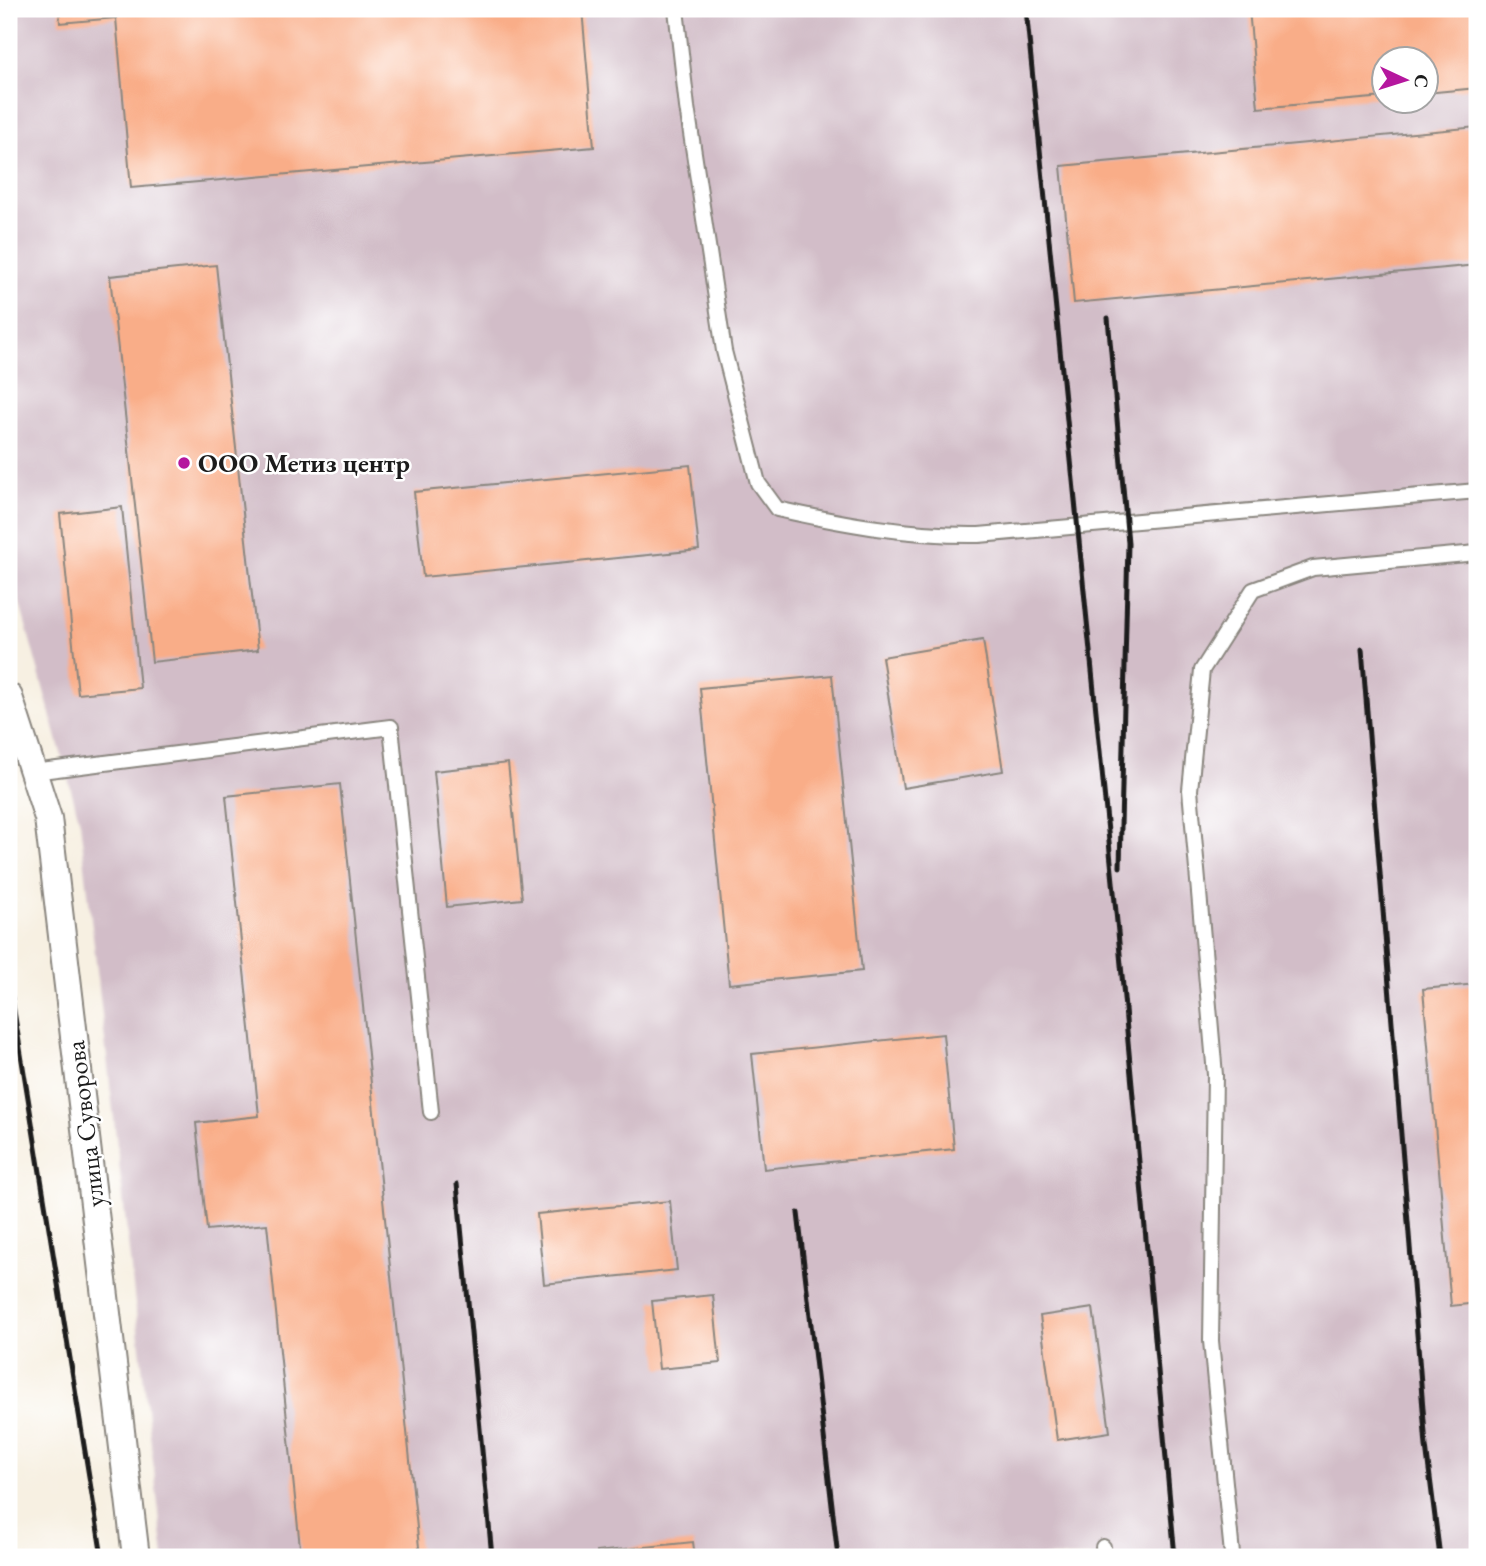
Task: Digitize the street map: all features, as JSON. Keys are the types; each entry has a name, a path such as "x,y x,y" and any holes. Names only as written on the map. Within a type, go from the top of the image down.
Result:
{"street":[{"name":"улица Суворова","path":"9,697 48,818 136,1557"}],"lane":[{"path":"676,9 687,107 724,351 758,484 777,509 883,530 933,536 979,535 1477,491"},
{"path":"1232,1554 1211,1341 1216,1075 1190,790 1202,670 1253,590 1313,568 1477,553"},
{"path":"33,772 391,727 431,1112"}],"shaded area":[{"path":"9,9 1477,9 1477,1557 164,1557 80,822 9,564"}],"building":[{"path":"59,9 152,9 153,15 221,9 582,9 594,147 131,188 116,18 60,23"},
{"path":"1249,9 1477,9 1477,88 1440,92 1440,46 1370,46 1370,98 1258,108"},
{"path":"1477,127 1477,265 1074,303 1061,166"},
{"name":"ООО Метиз центр","path":"216,265 258,650 152,662 110,276"},
{"path":"690,465 699,550 423,577 414,492"},
{"path":"122,507 140,688 78,694 60,514"},
{"path":"983,640 1003,771 903,788 882,657"},
{"path":"832,675 862,971 729,984 700,688"},
{"path":"508,763 522,899 447,907 434,771"},
{"path":"340,784 420,1557 301,1557 267,1224 207,1230 196,1123 259,1116 226,796"},
{"path":"1477,984 1477,1303 1451,1306 1423,989"},
{"path":"943,1034 954,1149 764,1169 752,1054"},
{"path":"670,1201 677,1270 544,1284 537,1214"},
{"path":"713,1295 720,1363 659,1369 652,1301"},
{"path":"1093,1308 1110,1432 1057,1440 1040,1316"},
{"path":"693,1542 695,1557 597,1557 597,1552"}],"railway":[{"path":"1026,9 1118,932 1175,1557"},
{"path":"1108,318 1128,543 1120,867"},
{"path":"1362,649 1426,1446 1440,1557"},
{"path":"9,980 102,1557"},
{"path":"457,1184 492,1557"},
{"path":"798,1213 838,1557"}],"place":[{"name":"ООО Метиз центр","path":"184,463"}]}
